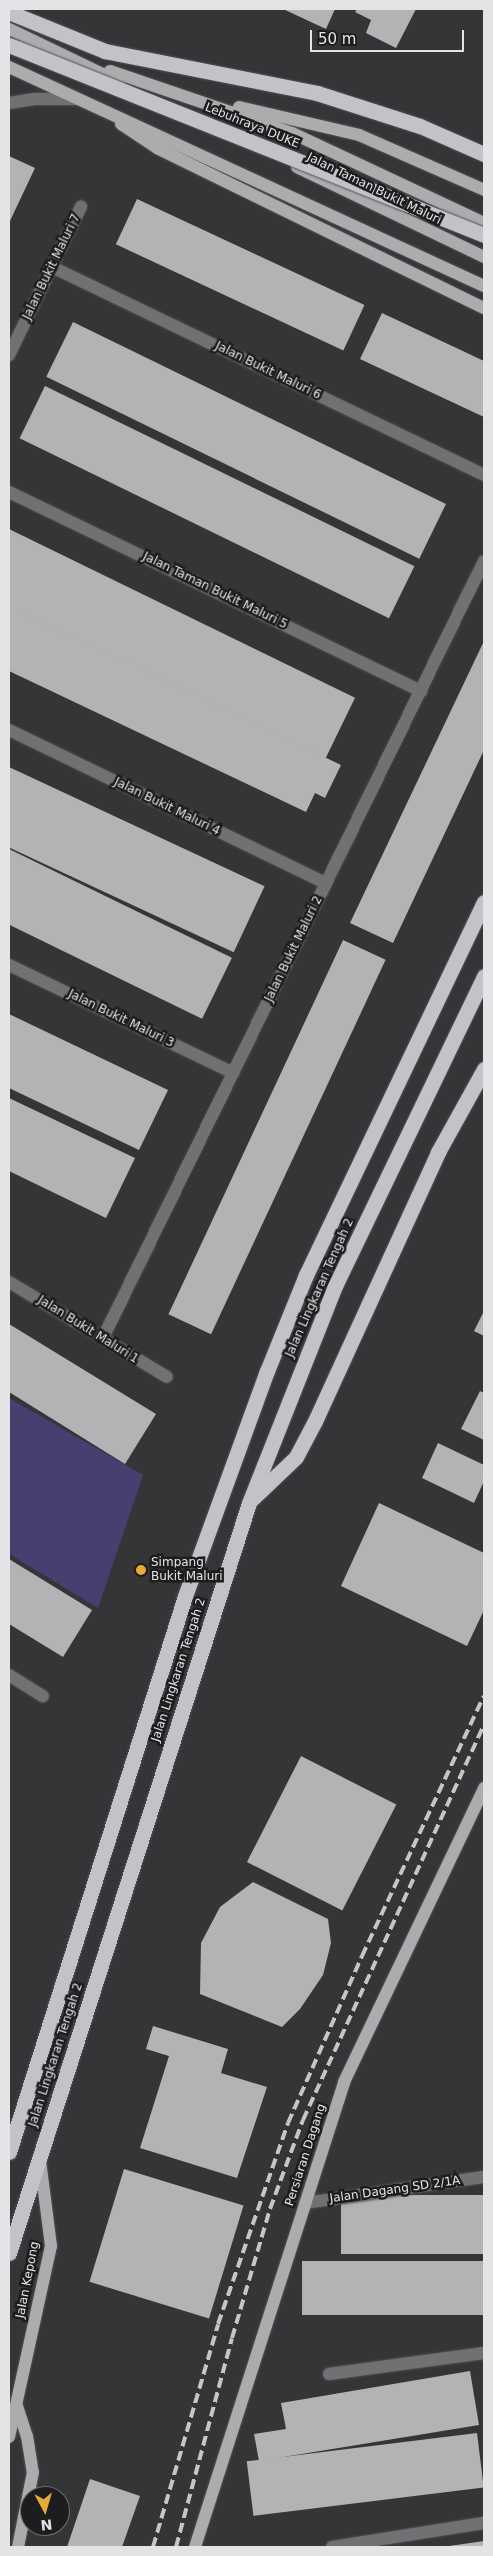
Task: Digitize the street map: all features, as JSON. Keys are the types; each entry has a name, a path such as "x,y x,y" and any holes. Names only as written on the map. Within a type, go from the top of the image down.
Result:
{"highway":[{"path":"9,12 105,51 317,93 420,126 484,154"},
{"name":"Lebuhraya DUKE","path":"9,45 484,235"},
{"name":"Jalan Lingkaran Tengah 2","path":"9,2151 185,1596 267,1371 306,1275 484,902"},
{"name":"Jalan Lingkaran Tengah 2","path":"9,2253 249,1503 334,1286 484,976"},
{"path":"249,1503 296,1457 315,1421 438,1152 484,1069"}],"main road":[{"name":"Jalan Taman Bukit Maluri","path":"9,29 484,257"},
{"path":"68,58 292,133 484,223"},
{"path":"9,67 484,286"},
{"path":"171,91 359,135 484,190"},
{"path":"81,99 157,148 484,308"},
{"name":"Persiaran Dagang","path":"195,2547 344,2082 484,1788"},
{"name":"Jalan Kepong","path":"9,2437 51,2246 39,2156"},
{"path":"17,2406 27,2436 33,2472 18,2547"}],"street":[{"path":"9,103 33,99 81,99"},
{"name":"Jalan Bukit Maluri 7","path":"9,355 81,207"},
{"name":"Jalan Bukit Maluri 6","path":"52,267 484,475"},
{"name":"Jalan Taman Bukit Maluri 5","path":"9,492 421,691"},
{"name":"Jalan Bukit Maluri 2","path":"103,1338 484,561"},
{"name":"Jalan Bukit Maluri 4","path":"9,730 326,883"},
{"name":"Jalan Bukit Maluri 3","path":"9,965 233,1073"},
{"name":"Jalan Bukit Maluri 1","path":"9,1282 167,1377"},
{"path":"9,1675 43,1696"},
{"name":"Jalan Dagang SD 2/1A","path":"305,2204 484,2177"},
{"path":"329,2374 484,2353"},
{"path":"332,2547 484,2523"}],"shaded area":[{"path":"9,1398 143,1475 98,1608 9,1554"}],"building":[{"path":"283,9 335,9 326,29"},
{"path":"357,9 416,9 396,48 366,33 371,20 355,12"},
{"path":"9,156 35,168 9,223"},
{"path":"137,199 364,305 343,350 116,244"},
{"path":"382,313 484,361 484,417 360,359"},
{"path":"73,322 446,504 419,559 46,377"},
{"path":"45,386 414,566 389,618 20,438"},
{"path":"9,529 355,698 323,763 9,610"},
{"path":"9,606 341,765 325,798 315,793 306,812 9,671"},
{"path":"484,641 484,750 393,943 350,923"},
{"path":"9,767 265,886 234,952 9,848"},
{"path":"9,849 232,958 202,1019 9,925"},
{"path":"343,940 386,960 211,1334 168,1314"},
{"path":"9,1014 168,1090 139,1150 9,1088"},
{"path":"9,1098 135,1158 106,1218 9,1171"},
{"path":"484,1311 484,1336 474,1331"},
{"path":"9,1324 156,1414 125,1464 9,1392"},
{"path":"480,1391 484,1393 484,1440 461,1429"},
{"path":"438,1443 484,1465 484,1481 474,1503 422,1478"},
{"path":"379,1503 484,1553 484,1610 467,1646 341,1586"},
{"path":"9,1559 92,1610 63,1657 9,1624"},
{"path":"301,1756 396,1805 342,1911 247,1862"},
{"path":"253,1882 328,1919 331,1943 323,1975 300,2009 282,2027 200,1994 201,1943 220,1907"},
{"path":"153,2026 228,2049 221,2073 267,2087 237,2178 140,2148 169,2056 146,2049"},
{"path":"124,2169 244,2206 209,2318 90,2282"},
{"path":"341,2195 484,2195 484,2254 341,2254"},
{"path":"302,2261 484,2261 484,2315 302,2315"},
{"path":"470,2371 479,2425 259,2461 254,2434 286,2429 281,2403"},
{"path":"477,2433 484,2488 253,2516 247,2461"},
{"path":"90,2479 140,2496 122,2547 67,2547"},
{"path":"484,2541 484,2547 449,2547 449,2546"}],"railway":[{"path":"153,2547 218,2324 288,2123 362,1956 484,1696"},
{"path":"176,2547 232,2338 270,2209 303,2120 484,1724"}],"place":[{"name":"Simpang Bukit Maluri","path":"141,1570"}]}
